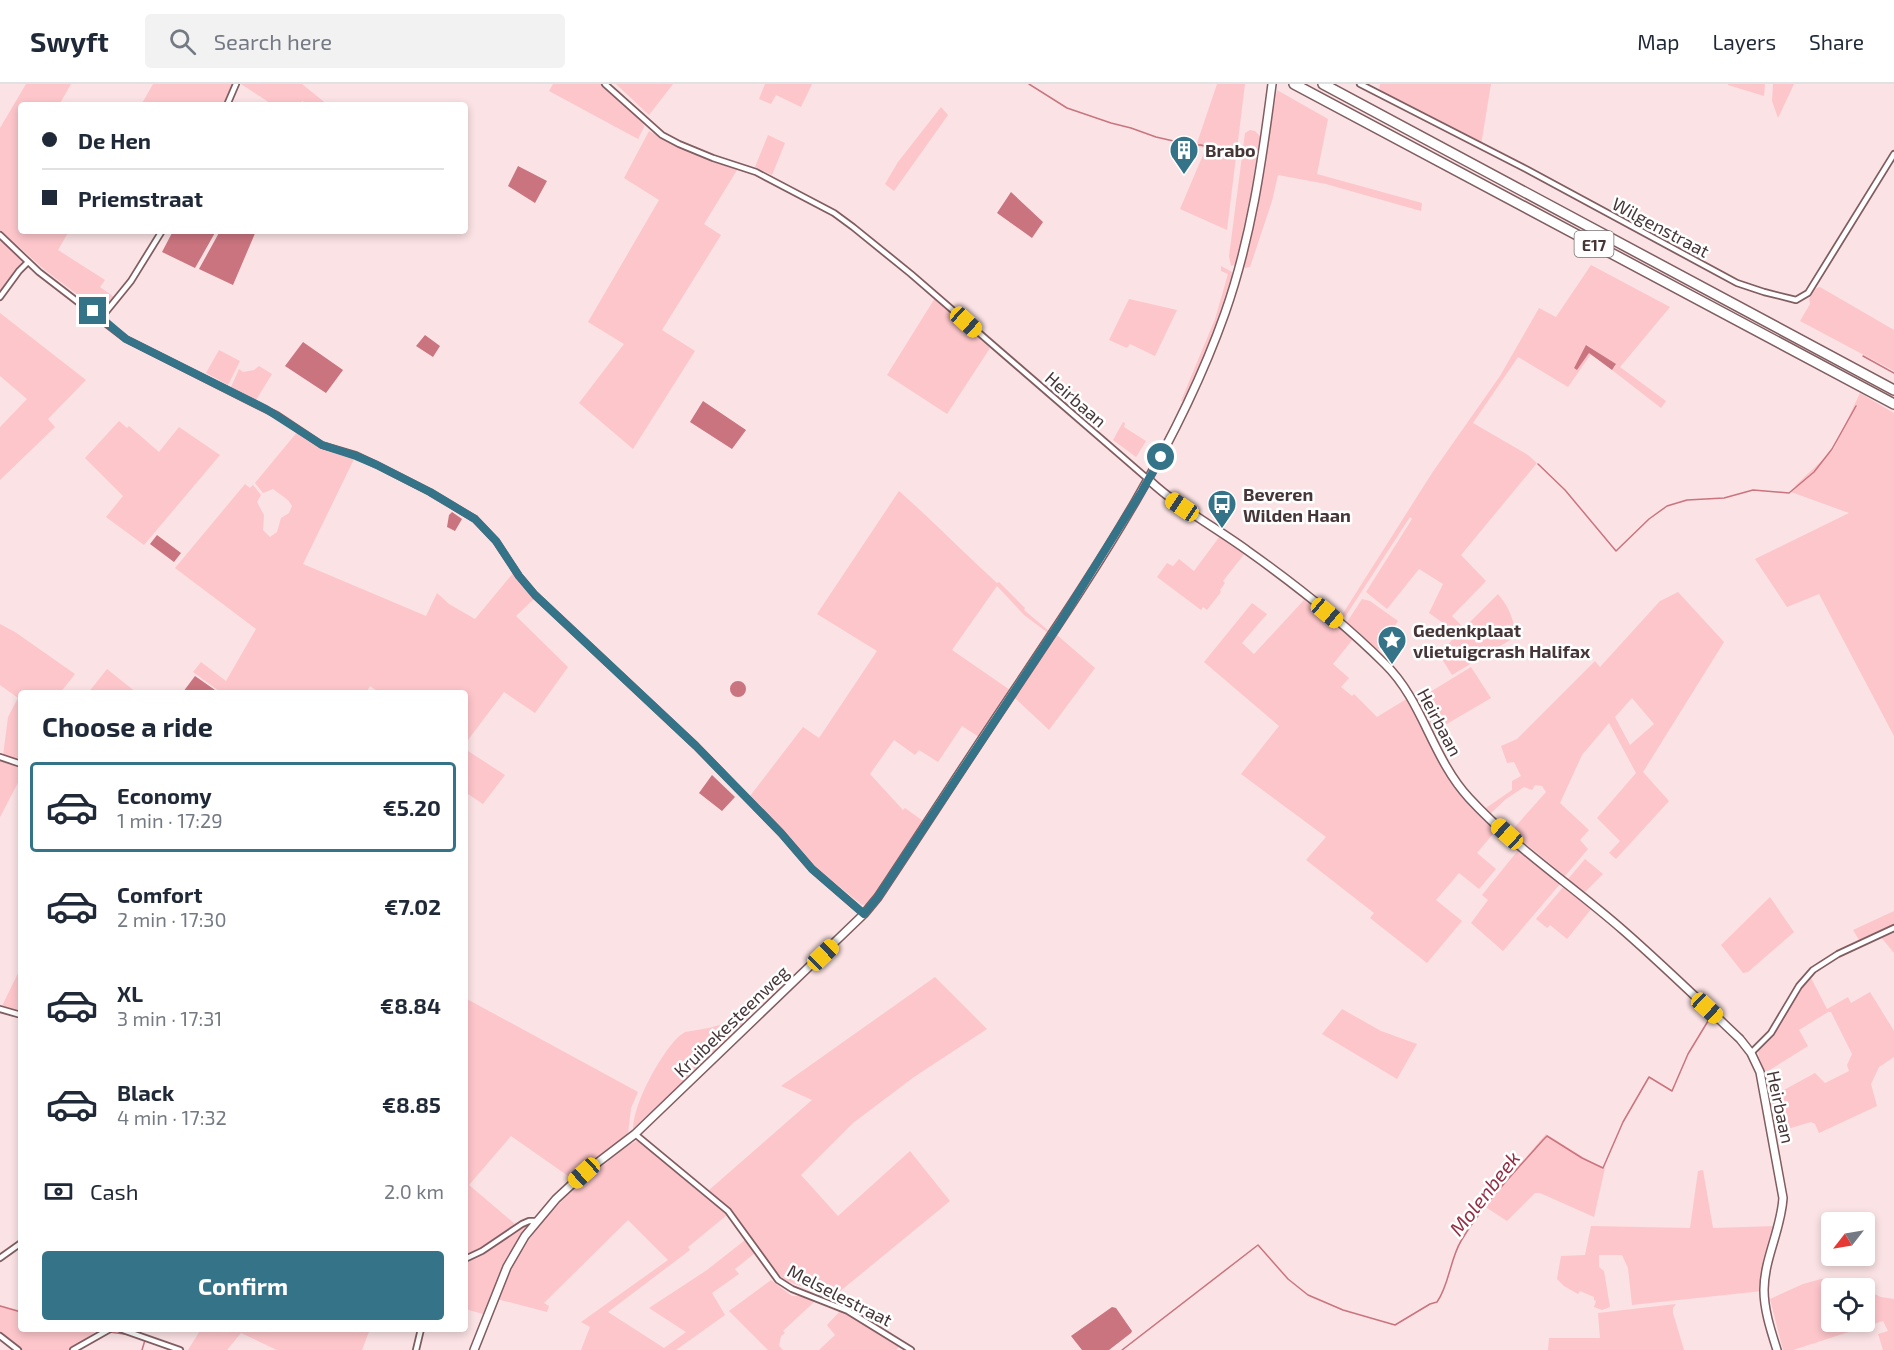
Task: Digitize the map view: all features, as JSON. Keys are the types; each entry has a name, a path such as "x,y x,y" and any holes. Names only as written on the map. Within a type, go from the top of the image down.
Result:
{"highway":[{"name":"E17","path":"1294,84 1894,404"},
{"name":"E17","path":"1323,84 1894,390"}],"street":[{"path":"228,102 236,84"},
{"name":"Heirbaan","path":"605,84 662,135 713,158 756,172 834,213 853,227 911,274 1166,495 1265,564 1373,652 1403,684 1445,765 1467,796 1512,838 1624,931 1740,1039 1751,1053 1760,1072 1783,1198 1782,1214 1764,1289 1767,1315 1777,1350"},
{"name":"Kruibekesteenweg","path":"474,1350 507,1267 525,1236 537,1221 555,1199 584,1173 635,1134 864,914 878,897 1059,624 1149,480 1209,354 1225,312 1249,227 1272,84"},
{"name":"Wilgenstraat","path":"1360,84 1532,172 1737,283 1796,300 1808,293 1894,154"},
{"path":"101,318 131,281 160,234"},
{"path":"0,235 28,262 126,339 262,407 322,445 377,465 430,492 475,519 496,541 519,576 535,595 696,746 781,833 812,869 864,914"},
{"path":"0,297 28,262"},
{"path":"0,757 18,763"},
{"path":"1751,1053 1772,1033 1798,986 1814,970 1838,954 1894,928"},
{"path":"0,1009 18,1014"},
{"name":"Melselestraat","path":"635,1134 728,1211 778,1280 792,1289 848,1311 911,1350"},
{"name":"Kruibekesteenweg","path":"468,1258 482,1251 522,1224 537,1221"},
{"path":"0,1258 18,1245"},
{"path":"73,1350 105,1332"},
{"path":"129,1332 180,1350"},
{"path":"416,1350 420,1332"},
{"path":"0,1336 18,1350"}],"shaded area":[{"path":"26,84 71,84 61,102 18,102 18,234 67,234 58,250 105,280 100,287 114,297 105,309 98,310 46,271 0,230 0,128"},
{"path":"153,84 234,84 226,102 143,102"},
{"path":"241,84 302,84 324,102 302,101 268,102"},
{"path":"553,84 604,84 642,118 644,127 638,139 549,91"},
{"path":"616,84 673,84 649,115"},
{"path":"765,84 812,84 801,107 776,95 771,104 759,99"},
{"path":"1217,84 1245,84 1227,230 1180,209 1206,148 1196,146"},
{"path":"1380,84 1491,84 1481,145 1379,91"},
{"path":"1765,84 1764,96 1728,85"},
{"path":"1773,84 1794,84 1778,118 1772,101"},
{"path":"1277,90 1328,119 1317,174 1422,203 1421,211 1326,184 1278,175 1272,201 1250,267 1245,268 1243,263 1256,214"},
{"path":"941,107 948,115 894,191 885,184 898,162"},
{"path":"1250,130 1260,136 1247,221 1237,264 1231,266 1229,256 1245,133"},
{"path":"649,131 675,146 737,170 704,224 721,235 662,330 695,351 633,449 579,403 624,344 588,322 659,200 624,178"},
{"path":"768,135 785,143 772,175 755,167"},
{"path":"518,166 547,181 535,203 508,186"},
{"path":"1011,192 1043,222 1032,238 997,213"},
{"path":"171,234 214,234 195,268 162,252"},
{"path":"218,234 255,234 233,285 199,269"},
{"path":"0,238 22,259 22,262 0,292"},
{"path":"1591,265 1670,307 1620,367 1666,401 1661,408 1612,370 1616,365 1587,345 1574,368 1577,370 1589,353 1591,354 1568,387 1518,357 1473,423 1528,455 1537,463 1461,555 1486,581 1452,616 1464,628 1498,594 1511,614 1515,637 1452,675 1440,656 1457,633 1429,613 1443,584 1419,569 1387,609 1366,592 1412,519 1410,517 1345,617 1342,615 1432,473 1500,376 1539,308 1556,317"},
{"path":"1221,266 1232,272 1232,280 1209,345 1184,402 1181,401 1215,319 1228,274 1221,271"},
{"path":"1820,287 1894,330 1894,371 1800,321 1810,304 1811,293"},
{"path":"935,298 990,348 947,414 887,375"},
{"path":"1129,299 1177,310 1155,356 1130,344 1127,348 1109,340"},
{"path":"0,313 86,380 48,419 55,427 0,480 0,427 27,399 0,376"},
{"path":"425,335 440,346 433,357 416,346"},
{"path":"303,342 343,370 326,393 285,366"},
{"path":"1586,345 1616,364 1612,370 1589,353 1577,370 1574,368"},
{"path":"219,350 240,361 228,385 206,373"},
{"path":"259,366 272,374 256,400 231,387 239,369 243,372 254,370"},
{"path":"1860,393 1894,413 1894,736 1819,594 1787,607 1755,559 1849,513 1791,492 1833,450"},
{"path":"703,401 746,430 732,449 690,422"},
{"path":"119,421 127,428 129,426 159,452 179,427 220,455 144,545 106,517 123,496 85,458"},
{"path":"1123,422 1124,427 1146,441 1136,457 1113,440"},
{"path":"298,431 323,448 355,457 303,564 426,616 437,593 449,604 475,619 514,572 535,598 516,616 568,667 535,713 504,692 468,740 468,690 376,690 370,686 368,690 218,690 193,672 201,662 226,681 256,629 175,568 245,484 250,488 253,485 261,495 257,502 264,515 263,530 270,537 277,532 281,518 289,513 292,506 288,500 273,489 263,493 255,483"},
{"path":"899,491 1049,631 1048,633 1024,615 997,586 952,650 1010,690 979,737 962,726 938,762 919,750 915,755 894,740 870,774 903,810 905,808 923,821 867,904 862,905 811,864 750,796 803,727 819,738 877,651 817,614"},
{"path":"452,512 462,519 455,531 447,527 449,515"},
{"path":"157,535 181,553 174,562 150,544"},
{"path":"1220,536 1245,553 1223,581 1225,583 1221,592 1207,610 1203,607 1201,610 1157,577 1167,563 1173,566 1179,559 1194,571"},
{"path":"1678,592 1724,642 1643,772 1669,801 1616,859 1609,853 1620,841 1597,818 1636,773 1609,723 1582,755 1560,803 1589,830 1580,840 1588,849 1565,876 1514,834 1515,827 1546,792 1542,786 1535,785 1532,790 1524,787 1491,813 1486,808 1512,790 1512,781 1521,776 1514,762 1507,763 1501,746 1517,739 1595,661 1600,667 1660,601","holes":["1632,698 1654,724 1630,745 1615,717"]},
{"path":"1362,599 1370,601 1398,621 1378,650 1347,622"},
{"path":"1304,600 1353,639 1333,664 1349,678 1341,687 1352,696 1354,694 1377,717 1408,698 1451,780 1473,807 1497,829 1477,853 1496,869 1479,889 1459,873 1436,900 1462,921 1427,963 1370,918 1374,913 1306,860 1326,837 1241,774 1279,726 1204,662 1252,603 1267,614 1242,643 1254,654"},
{"path":"0,624 75,674 62,690 18,690 18,698 0,685"},
{"path":"1057,635 1095,668 1049,730 1015,698"},
{"path":"1471,667 1491,698 1433,732 1417,700"},
{"path":"107,669 133,690 90,690"},
{"path":"195,676 215,690 184,690"},
{"path":"738,681 744,683 746,689 744,695 738,697 732,695 730,689 732,683"},
{"path":"18,698 18,759 3,756 8,717"},
{"path":"468,751 505,775 483,804 468,794"},
{"path":"0,761 18,766 18,783 0,817"},
{"path":"712,775 735,797 722,811 699,793"},
{"path":"1519,849 1560,881 1560,884 1503,951 1471,923 1488,900 1482,895"},
{"path":"1585,859 1603,874 1585,892 1568,879"},
{"path":"1565,885 1592,908 1567,939 1550,925 1547,928 1536,919"},
{"path":"1770,897 1794,932 1748,972 1743,973 1721,945"},
{"path":"1894,911 1894,925 1859,940 1853,930"},
{"path":"1894,930 1894,953 1880,936"},
{"path":"18,973 18,1011 2,1006"},
{"path":"1810,976 1827,1009 1848,997 1851,1003 1870,992 1894,1031 1894,1057 1879,1067 1871,1084 1877,1106 1819,1133 1815,1124 1811,1122 1777,1132 1771,1097 1815,1073 1825,1083 1849,1071 1847,1065 1852,1054 1831,1012 1828,1012 1799,1030 1808,1046 1765,1073 1758,1050 1779,1026 1794,997"},
{"path":"935,977 987,1029 914,1077 853,1123 801,1175 838,1216 910,1151 950,1201 833,1297 786,1281 773,1269 748,1232 709,1190 812,1100 781,1086"},
{"path":"468,1000 638,1092 631,1108 628,1134 571,1178 511,1136 469,1185 515,1224 468,1255"},
{"path":"1342,1009 1381,1031 1417,1044 1397,1079 1322,1034"},
{"path":"754,1015 633,1129 634,1118 649,1080 663,1056 678,1037 685,1032 709,1028"},
{"path":"1546,1134 1605,1168 1594,1217 1540,1193 1535,1193 1507,1221 1484,1206"},
{"path":"636,1141 642,1143 727,1215 688,1247 690,1250 608,1312 664,1348 686,1332 649,1308 707,1270 745,1240 755,1253 735,1269 739,1274 712,1293 725,1315 676,1350 581,1350 590,1327 581,1322 668,1260 628,1220 544,1303 549,1306 547,1312 497,1299 517,1258 556,1207 588,1177"},
{"path":"1703,1170 1713,1228 1776,1226 1762,1291 1632,1305 1628,1268 1622,1255 1599,1255 1599,1267 1604,1271 1610,1307 1602,1310 1594,1307 1596,1301 1594,1297 1580,1291 1578,1294 1557,1279 1561,1256 1585,1255 1591,1226 1690,1228 1698,1171"},
{"path":"525,1225 527,1228 504,1266 483,1314 468,1310 468,1259 492,1247"},
{"path":"1821,1279 1821,1332 1849,1332 1793,1350 1783,1350 1770,1299 1803,1284"},
{"path":"771,1280 792,1296 803,1296 815,1301 783,1331 785,1333 781,1336 779,1346 783,1350 768,1350 729,1311"},
{"path":"1875,1294 1894,1299 1894,1350 1883,1350 1878,1334 1888,1331 1883,1321 1875,1324"},
{"path":"1676,1304 1673,1313 1684,1350 1548,1350 1549,1338 1600,1338 1598,1313"},
{"path":"0,1305 18,1310 18,1332 95,1332 68,1350 18,1350 0,1335"},
{"path":"1112,1307 1116,1308 1132,1331 1131,1333 1109,1350 1082,1350 1071,1336"},
{"path":"841,1310 899,1347 896,1350 819,1350 835,1335 827,1325"},
{"path":"199,1332 369,1332 362,1350 277,1350 241,1333 227,1350 188,1350"}],"waterway":[{"path":"1029,84 1067,108 1156,137 1201,145 1236,154 1237,157"},
{"path":"1863,356 1894,373"},
{"path":"1538,464 1565,490 1616,551 1649,519 1667,506 1687,500 1724,498 1753,490 1789,493 1814,472 1832,449 1856,406"},
{"name":"Molenbeek","path":"1122,1350 1258,1245 1288,1279 1308,1295 1343,1310 1395,1325 1437,1302 1457,1248 1470,1227 1543,1140 1547,1136 1603,1168 1623,1122 1649,1077 1672,1091 1688,1054 1708,1021"},
{"name":"Molenbeek","path":"0,1306 18,1311"},
{"name":"Molenbeek","path":"109,1332 132,1335"},
{"name":"Molenbeek","path":"142,1350 145,1340"}],"place":[{"name":"Brabo","path":"1184,176"},
{"name":"Beveren Wilden Haan","path":"1222,530"},
{"name":"Gedenkplaat vlietuigcrash Halifax","path":"1392,666"}],"route":[{"path":"93,311 126,339 266,409 322,445 377,465 430,492 475,519 496,541 519,576 535,595 696,746 781,833 812,869 864,914 878,897 1059,624 1161,457"}]}
